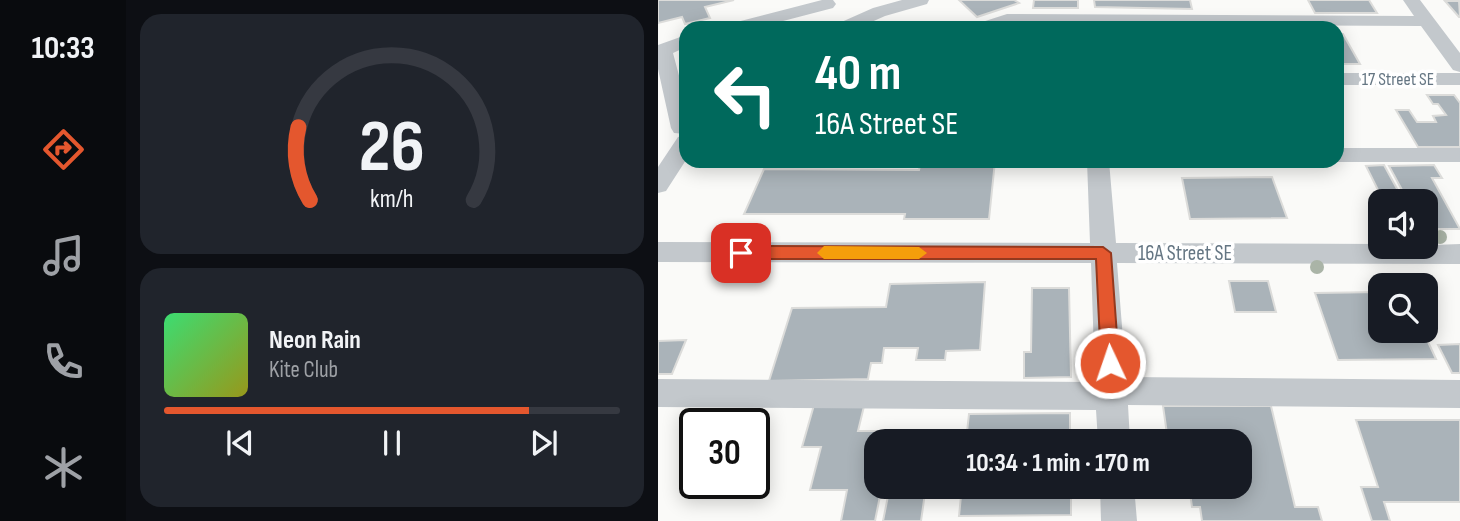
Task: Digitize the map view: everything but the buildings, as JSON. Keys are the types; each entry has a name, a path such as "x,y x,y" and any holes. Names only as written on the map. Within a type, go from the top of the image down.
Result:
{"street":[{"path":"826,21 874,0"},
{"path":"858,21 878,12 921,0"},
{"path":"1411,0 1460,66"},
{"path":"761,21 832,2"},
{"path":"795,21 832,2"},
{"path":"1001,21 1427,21"},
{"path":"679,44 661,51 679,125"},
{"name":"17 Street SE","path":"1344,79 1460,79"},
{"path":"658,185 679,149"},
{"path":"1344,155 1460,155"},
{"path":"1098,168 1113,429"},
{"name":"16A Street SE","path":"658,252 1460,254"},
{"path":"658,393 1460,394"},
{"path":"1118,499 1119,521"}],"slow traffic":[{"path":"824,253 919,253"}],"route":[{"path":"741,253 1103,253 1110,363"}]}
